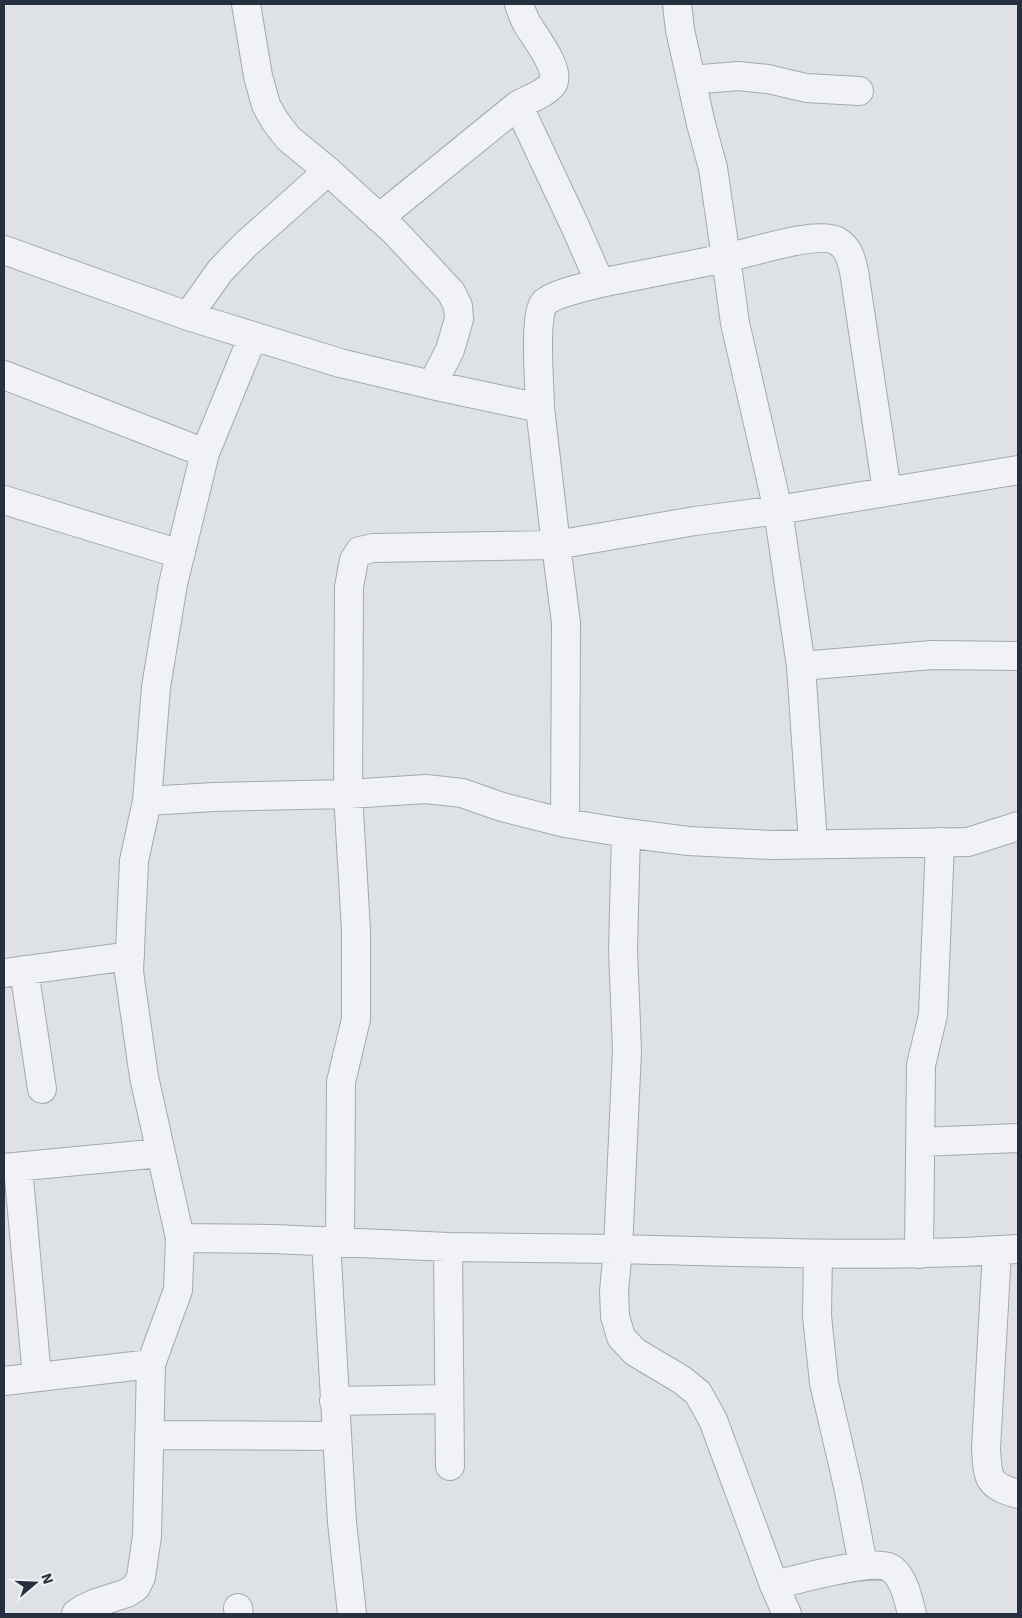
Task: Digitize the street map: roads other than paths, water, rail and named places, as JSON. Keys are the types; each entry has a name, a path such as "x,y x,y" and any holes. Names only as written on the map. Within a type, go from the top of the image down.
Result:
{"street":[{"path":"246,4 258,76 266,105 275,122 288,138 328,171 395,232 451,292 458,306 459,319 450,350 432,386"},
{"path":"379,218 518,105 548,89 553,84 556,78 554,69 525,20 519,4"},
{"path":"678,4 680,30 713,168 735,323 778,510 801,666 814,844"},
{"path":"691,80 738,76 768,79 806,88 859,91"},
{"path":"518,105 600,283"},
{"path":"188,316 220,271 245,245 328,171"},
{"path":"565,823 566,623 540,408 538,328 544,303 553,297 600,283 726,258 807,239 826,238 838,241 849,251 854,271 888,491"},
{"path":"4,250 188,316 340,363 432,386 540,408"},
{"path":"76,1614 96,1603 127,1593 136,1587 141,1577 147,1536 151,1364 178,1290 180,1238 144,1077 129,972 134,861 147,801 156,688 173,584 205,453 253,336"},
{"path":"4,375 205,453"},
{"path":"352,1614 342,1522 334,1401 333,1242 341,1082 356,1019 356,930 348,794 349,587 354,560 360,552 373,548 556,545 1018,470"},
{"path":"4,500 180,554"},
{"path":"801,666 932,655 1018,656"},
{"path":"147,801 214,797 348,794 426,789 462,794 502,808 565,823 626,833 688,841 772,845 968,842 1018,826"},
{"path":"626,833 623,950 627,1050 618,1249 614,1291 615,1316 621,1337 635,1352 682,1380 698,1393 713,1420 774,1585 787,1614"},
{"path":"919,1254 921,1065 933,1015 940,842"},
{"path":"42,1089 14,971 130,956"},
{"path":"920,1142 1018,1138"},
{"path":"37,1377 11,1167 161,1153"},
{"path":"180,1238 448,1247 818,1254 919,1254 1007,1250 986,1449 991,1480 1000,1489 1018,1494"},
{"path":"448,1247 450,1466"},
{"path":"818,1254 817,1316 824,1383 848,1486 863,1565"},
{"path":"4,1381 151,1364"},
{"path":"334,1401 449,1399"},
{"path":"149,1435 336,1436"},
{"path":"774,1585 863,1565 880,1565 891,1568 902,1580 912,1614"}]}
